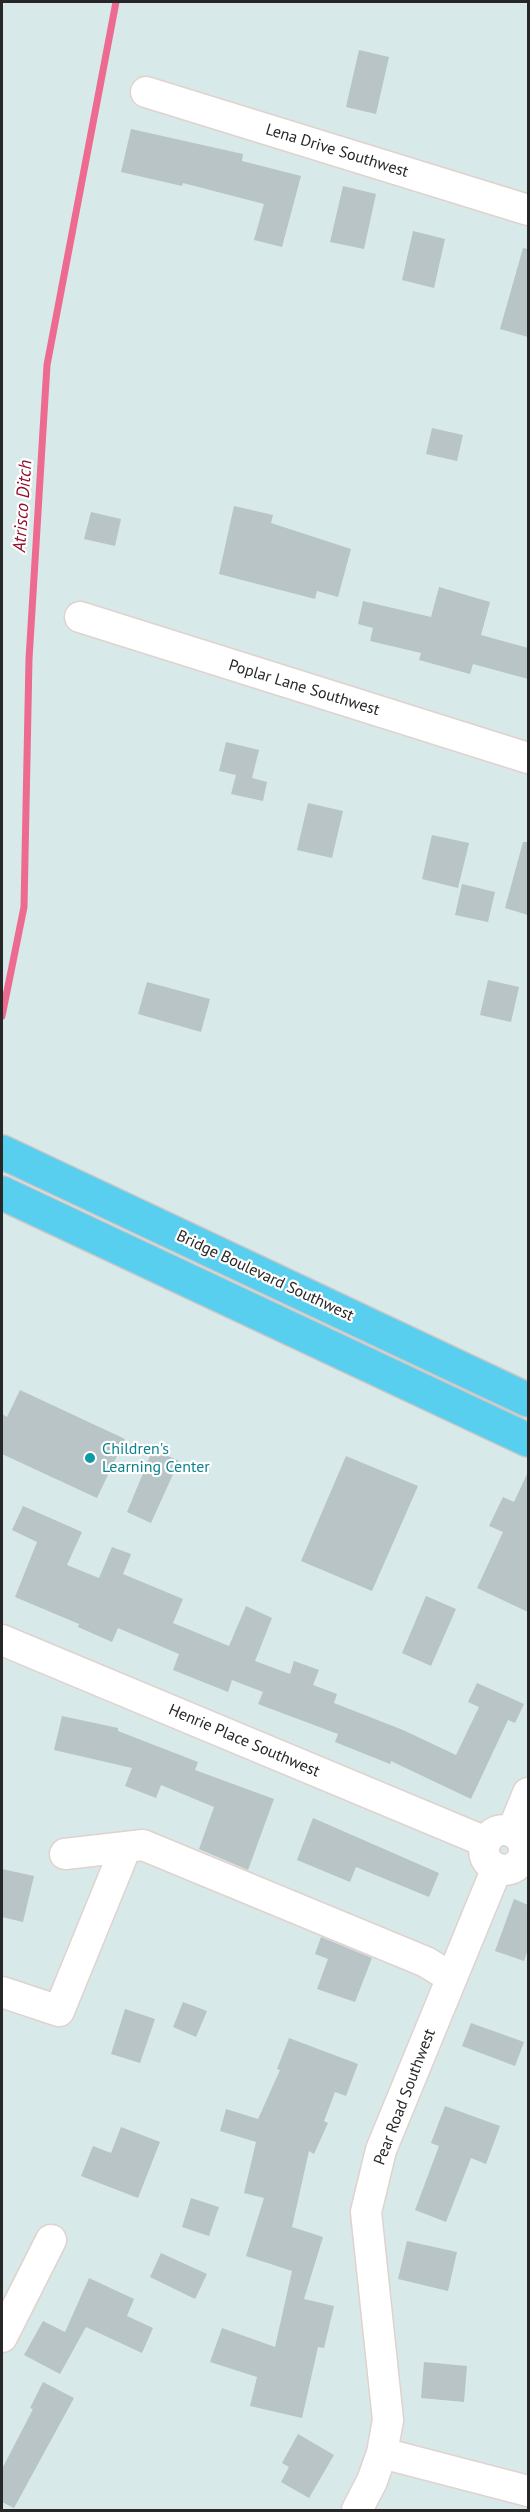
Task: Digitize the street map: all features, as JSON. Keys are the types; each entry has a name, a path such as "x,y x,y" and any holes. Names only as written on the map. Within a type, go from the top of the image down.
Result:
{"main road":[{"name":"Bridge Boulevard Southwest","path":"2,1152 528,1400"},
{"path":"2,1192 528,1440"}],"street":[{"name":"Lena Drive Southwest","path":"146,92 528,210"},
{"name":"Poplar Lane Southwest","path":"80,617 528,758"},
{"name":"Henrie Place Southwest","path":"2,1640 509,1851"},
{"name":"Pear Road Southwest","path":"357,2511 372,2481 382,2453 388,2420 366,2212 381,2150 452,1978 509,1851 528,1792"},
{"path":"65,1854 143,1845 426,1962 452,1978"},
{"path":"2,1992 59,2012 126,1847"},
{"path":"2,2337 51,2240"},
{"path":"382,2453 528,2491"}],"building":[{"path":"359,50 389,57 376,114 346,107"},
{"path":"131,129 243,154 242,161 301,176 282,247 254,240 264,204 183,183 182,186 121,172"},
{"path":"343,186 376,194 364,249 330,242"},
{"path":"413,231 445,239 434,288 402,280"},
{"path":"523,248 528,249 528,337 500,329"},
{"path":"432,428 463,435 457,461 426,454"},
{"path":"234,506 273,515 271,523 351,549 338,597 317,591 315,599 219,574"},
{"path":"91,512 121,519 115,546 84,539"},
{"path":"439,587 490,602 481,635 528,648 528,679 473,664 470,674 419,660 421,653 370,641 373,628 358,624 363,601 431,617"},
{"path":"226,742 259,750 252,778 267,782 263,801 231,794 236,775 219,771"},
{"path":"308,803 343,811 332,858 297,850"},
{"path":"432,835 469,843 458,888 422,879"},
{"path":"523,842 528,842 528,915 505,908"},
{"path":"462,884 495,892 488,922 455,915"},
{"path":"488,980 519,987 511,1022 480,1015"},
{"path":"147,982 210,999 201,1032 138,1014"},
{"name":"Children's Learning Center","path":"20,1390 125,1439 97,1498 2,1454 2,1414 7,1417"},
{"path":"153,1449 179,1461 151,1523 127,1512"},
{"path":"346,1456 418,1486 372,1591 301,1561"},
{"path":"528,1472 528,1612 477,1588 503,1532 489,1526 503,1497 514,1502"},
{"path":"23,1506 82,1532 67,1565 99,1578 112,1547 131,1554 123,1574 183,1599 173,1623 229,1646 246,1606 272,1618 255,1661 290,1674 294,1661 319,1670 313,1685 337,1694 334,1703 403,1730 456,1755 479,1707 468,1702 477,1683 524,1704 515,1723 508,1720 471,1799 391,1761 390,1764 335,1742 338,1734 258,1704 263,1692 232,1680 228,1692 173,1670 179,1654 118,1628 112,1642 78,1627 79,1624 15,1597 37,1542 12,1530"},
{"path":"426,1596 456,1609 431,1666 402,1653"},
{"path":"62,1716 118,1728 118,1731 198,1762 195,1770 274,1799 248,1870 199,1849 214,1807 161,1785 156,1798 125,1786 132,1768 54,1750"},
{"path":"313,1818 439,1873 429,1897 356,1867 350,1882 297,1860"},
{"path":"2,1869 34,1876 23,1922 2,1917"},
{"path":"514,1899 528,1905 528,1949 524,1961 495,1951"},
{"path":"321,1937 372,1958 355,2002 317,1989 328,1959 315,1954"},
{"path":"183,2002 207,2011 196,2037 173,2027"},
{"path":"125,2009 155,2019 140,2063 111,2054"},
{"path":"471,2023 524,2042 515,2066 462,2046"},
{"path":"289,2038 358,2064 346,2096 335,2092 324,2121 328,2123 314,2154 309,2151 292,2227 323,2237 304,2299 334,2306 324,2348 318,2347 302,2418 250,2406 257,2377 210,2362 222,2328 275,2347 292,2271 246,2256 264,2198 244,2193 256,2142 220,2131 226,2109 258,2119 280,2070 277,2069"},
{"path":"445,2106 500,2126 486,2164 471,2158 446,2222 415,2210 439,2146 431,2143"},
{"path":"121,2127 160,2142 138,2198 81,2176 93,2146 111,2153"},
{"path":"191,2198 219,2207 209,2236 182,2227"},
{"path":"407,2241 457,2252 448,2291 398,2279"},
{"path":"161,2253 207,2274 195,2299 150,2277"},
{"path":"89,2278 134,2299 127,2316 153,2328 142,2353 86,2327 60,2374 24,2355 43,2321 65,2332"},
{"path":"424,2362 467,2366 464,2402 421,2398"},
{"path":"43,2382 74,2398 14,2508 2,2502 2,2469 33,2409 30,2408"},
{"path":"298,2434 334,2455 309,2498 281,2482 289,2467 282,2463"}],"waterway":[{"name":"Atrisco Ditch","path":"2,1016 24,907 29,659 47,365 116,2"}],"place":[{"name":"Children's Learning Center","path":"90,1458"}]}
